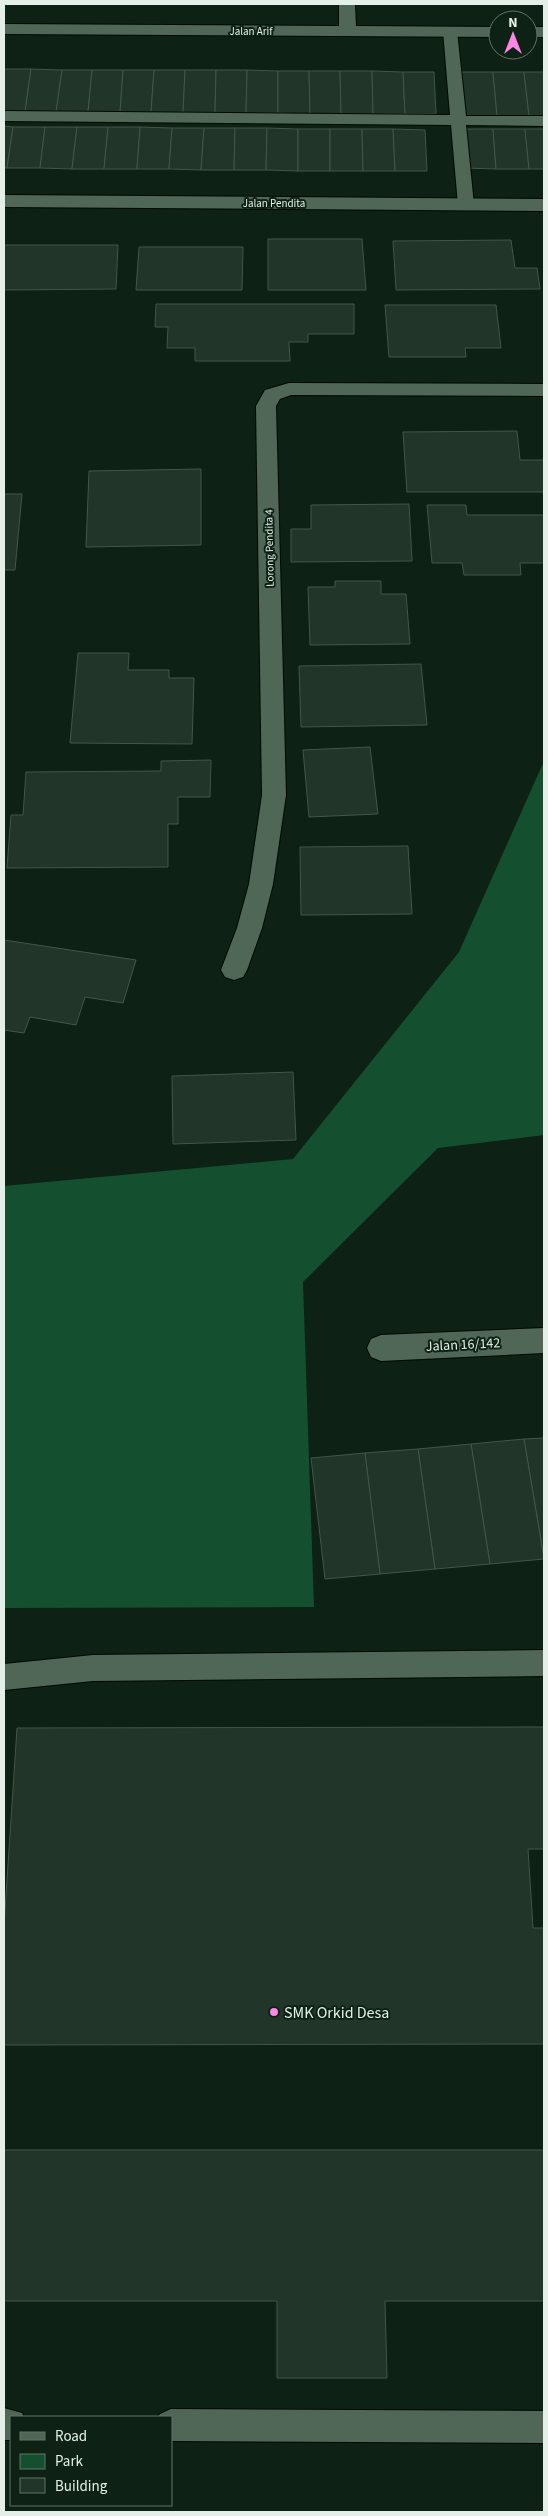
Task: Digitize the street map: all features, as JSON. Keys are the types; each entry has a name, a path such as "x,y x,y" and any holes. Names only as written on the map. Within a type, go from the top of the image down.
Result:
{"street":[{"path":"347,4 348,31"},
{"name":"Jalan Arif","path":"4,29 488,32"},
{"name":"Jalan Pendita","path":"4,201 544,205"},
{"name":"Lorong Pendita 4","path":"234,970 248,936 270,837 274,795 266,406 272,394 289,389 544,390"},
{"name":"Jalan 16/142","path":"381,1348 544,1340"}],"lane":[{"path":"450,32 466,205"},
{"path":"4,116 544,121"},
{"path":"4,1677 93,1668 544,1663"},
{"path":"172,2425 544,2427"}],"green space":[{"path":"544,761 544,1135 438,1148 303,1282 314,1607 4,1608 4,1186 293,1159 459,952"}],"building":[{"path":"4,69 31,69 25,112 4,112"},
{"path":"31,69 62,70 56,112 25,112"},
{"path":"62,70 92,70 88,112 56,112"},
{"path":"92,70 123,70 120,112 88,112"},
{"path":"123,70 154,70 151,113 120,112"},
{"path":"154,70 185,70 183,113 151,113"},
{"path":"185,70 216,70 215,113 183,113"},
{"path":"216,70 247,70 246,113 215,113"},
{"path":"247,70 278,71 278,113 246,113"},
{"path":"278,71 309,71 310,114 278,113"},
{"path":"309,71 340,71 341,114 310,114"},
{"path":"340,71 372,71 373,114 341,114"},
{"path":"372,71 403,72 405,114 373,114"},
{"path":"403,72 434,72 436,114 405,114"},
{"path":"461,72 493,72 497,116 465,116"},
{"path":"493,72 524,72 529,116 497,116"},
{"path":"524,72 544,72 544,116 529,116"},
{"path":"4,126 13,127 7,168 4,168"},
{"path":"13,127 45,127 40,168 7,168"},
{"path":"45,127 77,127 72,169 40,168"},
{"path":"77,127 108,127 104,169 72,169"},
{"path":"108,127 140,127 137,169 104,169"},
{"path":"140,127 172,128 169,169 137,169"},
{"path":"172,128 204,128 201,170 169,169"},
{"path":"204,128 235,128 234,170 201,170"},
{"path":"235,128 267,128 266,170 234,170"},
{"path":"267,128 298,129 298,171 266,170"},
{"path":"298,129 330,129 330,171 298,171"},
{"path":"330,129 362,129 363,171 330,171"},
{"path":"362,129 393,129 395,171 363,171"},
{"path":"393,129 425,130 427,171 395,171"},
{"path":"461,129 493,129 496,169 464,168"},
{"path":"493,129 525,129 529,169 496,169"},
{"path":"525,129 544,129 544,169 529,169"},
{"path":"268,239 362,239 366,290 268,290"},
{"path":"511,240 515,268 537,268 540,289 396,290 393,241"},
{"path":"4,245 118,245 116,289 4,290"},
{"path":"139,247 243,247 242,290 136,290"},
{"path":"156,304 354,304 354,334 308,334 308,342 289,342 290,361 195,361 195,348 167,348 168,327 155,327"},
{"path":"385,305 496,305 501,348 465,348 466,357 389,357"},
{"path":"517,431 520,460 544,460 544,492 407,492 403,432"},
{"path":"201,469 201,545 86,547 89,471"},
{"path":"4,494 22,494 15,570 4,570"},
{"path":"409,504 412,561 291,562 291,529 311,529 311,505"},
{"path":"427,505 466,505 467,515 544,515 544,563 520,563 521,575 464,575 462,563 432,563"},
{"path":"335,581 381,581 381,594 406,594 410,644 310,645 308,587 335,587"},
{"path":"78,653 129,653 128,670 169,670 169,678 194,678 192,744 70,743"},
{"path":"421,664 427,725 301,727 299,666"},
{"path":"370,747 378,814 309,817 303,750"},
{"path":"211,760 210,797 178,797 178,824 168,824 168,867 7,868 11,815 23,815 26,772 161,771 161,761"},
{"path":"408,846 412,914 301,915 300,847"},
{"path":"4,940 136,960 123,1003 85,997 76,1025 30,1017 24,1033 4,1030"},
{"path":"293,1072 296,1140 173,1144 172,1076"},
{"path":"544,1438 544,1558 524,1439"},
{"path":"524,1439 544,1559 490,1564 471,1444"},
{"path":"471,1444 490,1564 435,1569 418,1449"},
{"path":"418,1449 435,1569 380,1574 365,1453"},
{"path":"365,1453 380,1574 325,1579 311,1458"},
{"path":"544,1727 544,1849 528,1849 533,1928 544,1928 544,2044 4,2045 4,1926 17,1728"},
{"path":"4,2150 544,2150 544,2301 385,2301 387,2378 277,2378 277,2301 4,2301"}],"place":[{"name":"SMK Orkid Desa","path":"274,2012"}]}
